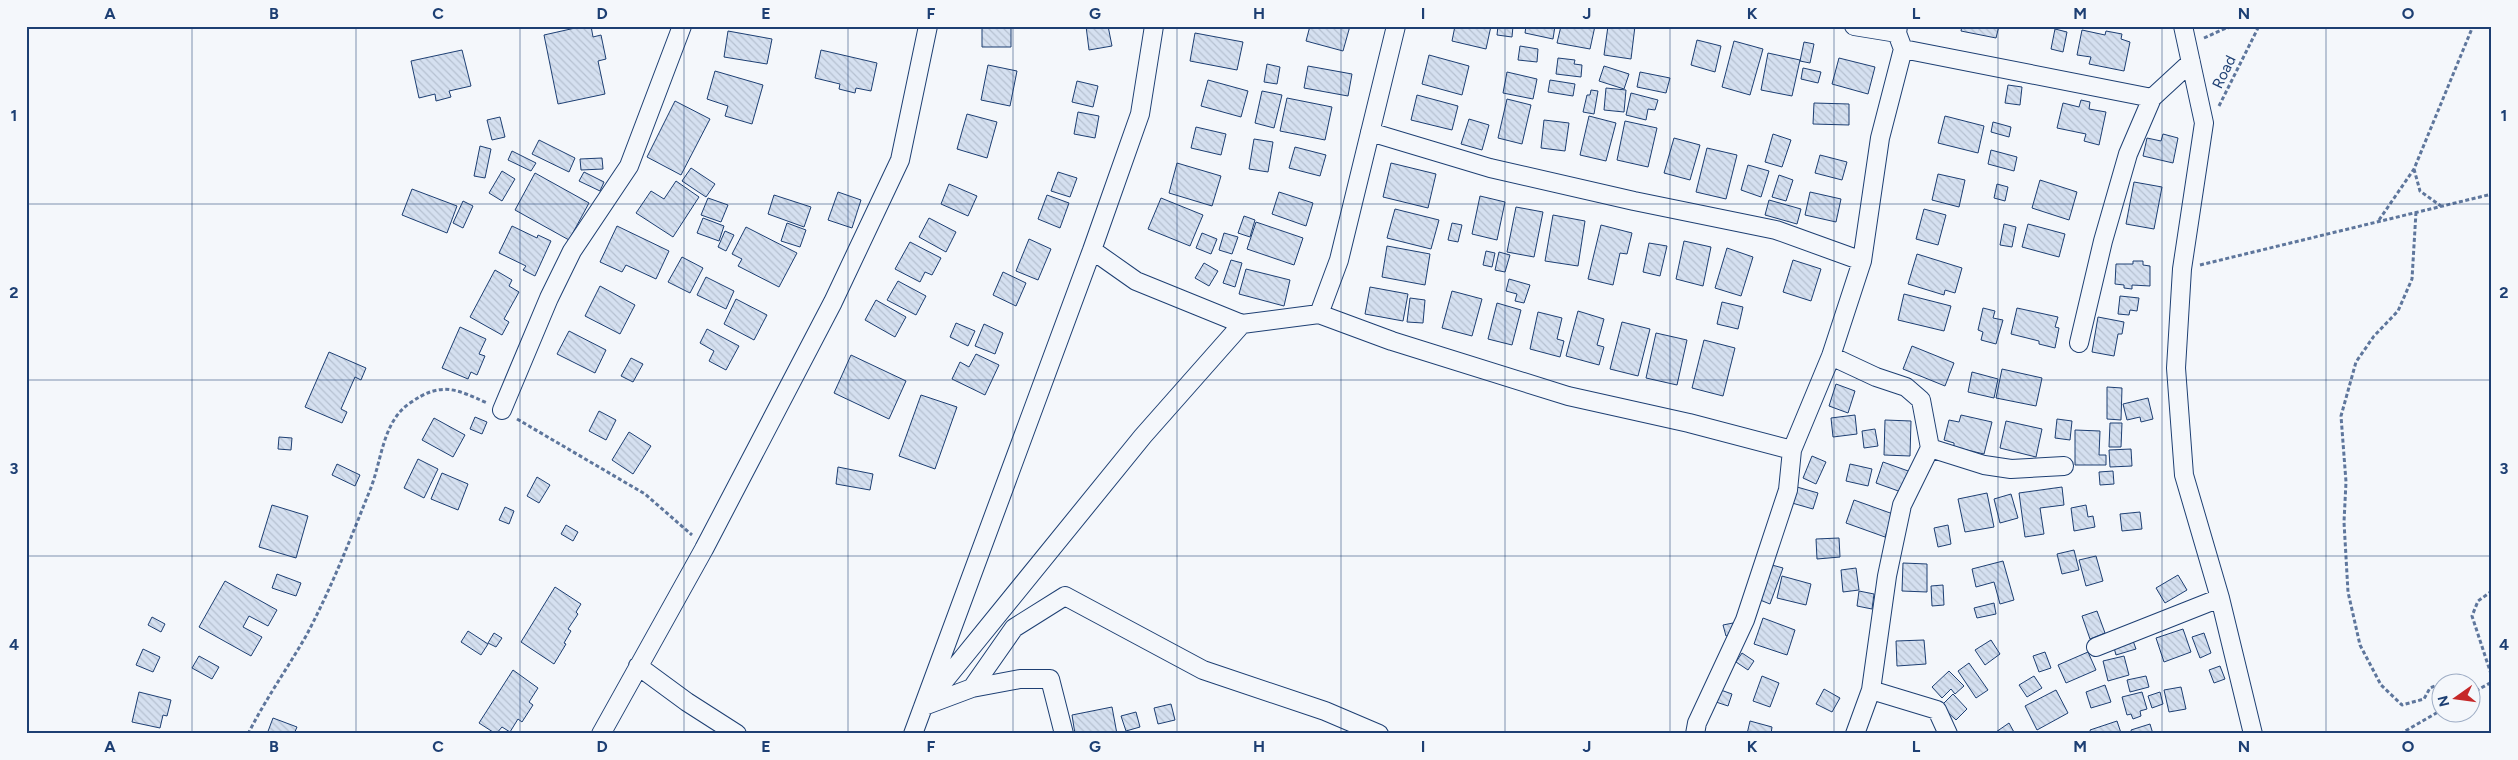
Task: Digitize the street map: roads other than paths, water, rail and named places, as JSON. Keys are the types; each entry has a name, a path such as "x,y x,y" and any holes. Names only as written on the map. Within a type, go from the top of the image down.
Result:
{"street":[{"path":"502,410 549,298 572,251 629,166 682,26"},
{"path":"601,734 704,549 833,302 900,160 928,26"},
{"path":"912,734 1092,250 1140,114 1154,26"},
{"path":"1320,314 1338,260 1396,26"},
{"path":"1854,26 2152,98"},
{"path":"2183,26 2204,123 2182,270 2176,368 2184,475 2220,598 2253,734"},
{"path":"1695,734 1696,723 1745,620 1788,490 1792,450 1831,356 1862,260 1880,138 1899,36"},
{"path":"2079,343 2103,242 2125,163 2152,98 2190,55"},
{"path":"1370,132 1490,168 1634,201 1776,230 1862,260"},
{"path":"1092,250 1136,281 1242,324 1320,314 1392,341 1568,396 1689,423 1792,450"},
{"path":"923,707 1143,436 1242,324"},
{"path":"1831,356 1876,377 1906,387 1921,400 1930,448 1902,505 1887,576 1871,690 1855,734"},
{"path":"1930,448 1984,465 2011,469 2064,466"},
{"path":"972,688 1014,628 1066,596 1203,670 1324,711 1379,734"},
{"path":"2096,647 2220,598"},
{"path":"638,666 687,702 737,734"},
{"path":"923,707 972,688 1020,678 1050,678 1064,734"},
{"path":"1871,690 1937,710 1948,734"}]}
